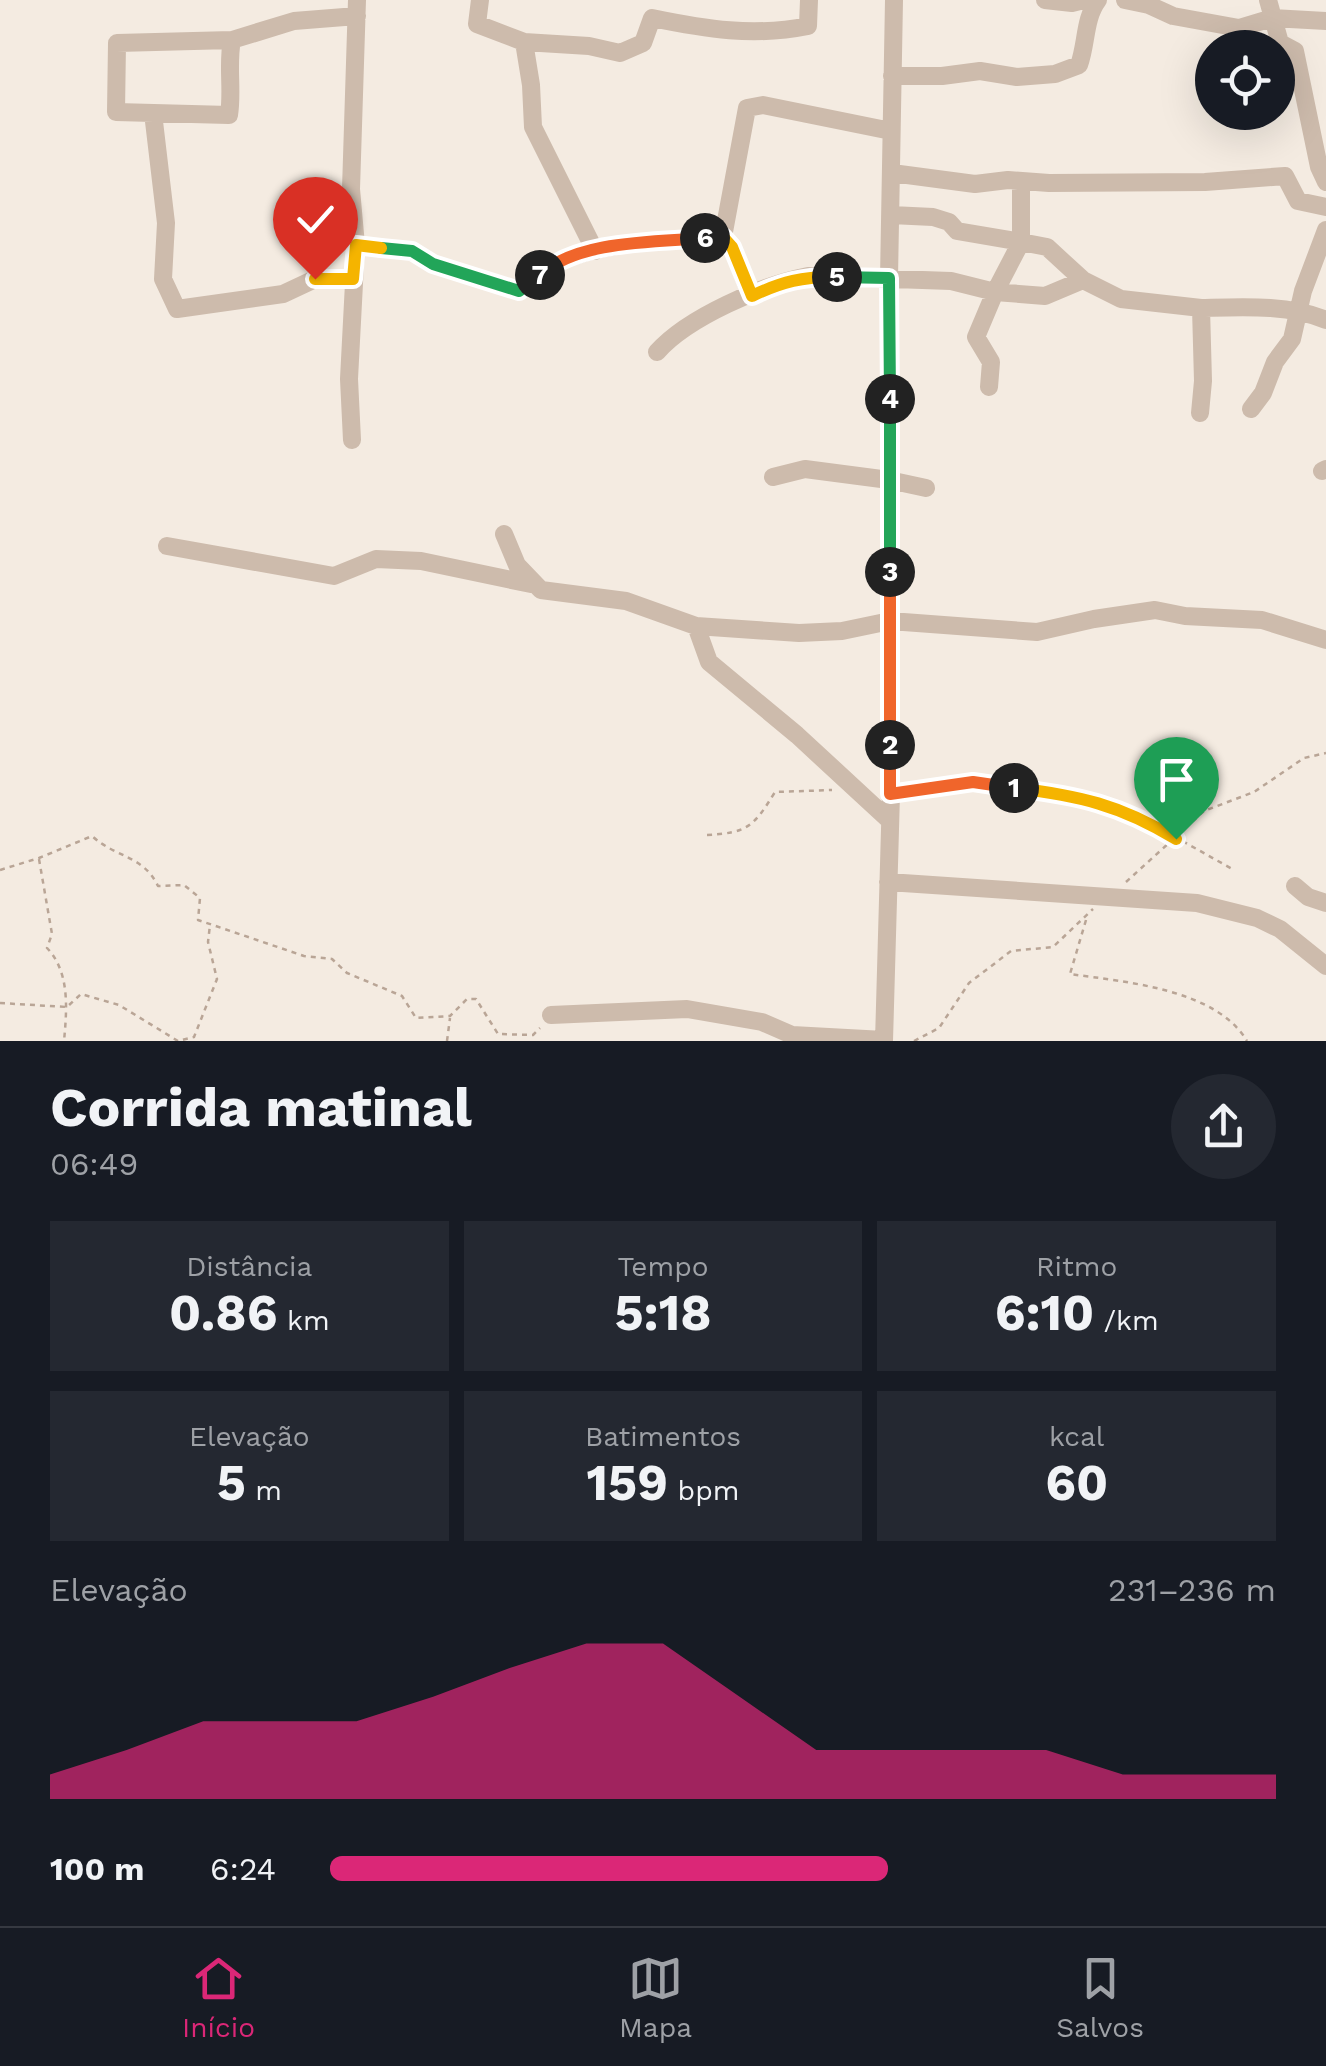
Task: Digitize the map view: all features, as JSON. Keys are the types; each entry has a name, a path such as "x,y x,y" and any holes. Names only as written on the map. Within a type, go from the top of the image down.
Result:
{"street":[{"path":"480,0 477,24 524,42 589,46 620,53 643,43 652,18 755,34 808,26 809,0"},
{"path":"551,1015 687,1009 762,1022 792,1036 884,1040 890,794 889,278 894,0"},
{"path":"1045,0 1072,4 1084,0"},
{"path":"892,76 980,71 1017,77 1067,70 1079,65 1089,13 1098,0"},
{"path":"1125,0 1174,16 1239,28 1270,9 1326,20"},
{"path":"232,40 228,116 116,112 117,42 232,40 294,21 357,8 351,190 356,245 349,379 352,440"},
{"path":"1270,9 1280,43 1295,51 1326,182"},
{"path":"524,42 532,85 533,127 596,251"},
{"path":"723,237 747,108 763,106 891,132"},
{"path":"153,113 166,223 163,279 177,309 283,294 315,279 353,279"},
{"path":"892,174 974,184 1206,182 1285,176 1298,201 1326,207"},
{"path":"988,387 991,362 976,336 1020,242 1021,181"},
{"path":"891,215 933,217 949,222 958,231 1047,247 1083,280 1121,299 1201,308 1265,308 1326,320"},
{"path":"1252,410 1275,362 1292,339 1303,291 1326,230"},
{"path":"356,245 412,251 433,264 519,291 554,262 613,246 723,237"},
{"path":"723,237 732,247 752,296"},
{"path":"657,352 669,339 695,323 788,280 808,276 951,281 994,292 1045,296 1083,280"},
{"path":"1200,413 1201,308"},
{"path":"774,477 804,469 926,488"},
{"path":"504,534 517,565 540,590 626,601 696,626 842,631 890,621 1038,632 1155,610 1185,616 1262,620 1326,640"},
{"path":"167,546 334,576 376,559 421,562 532,584"},
{"path":"696,626 710,662 889,820"},
{"path":"888,882 1197,903 1257,918 1280,929 1326,966"},
{"path":"1295,886 1308,897 1326,903"}],"path":[{"path":"890,794 973,782 1078,796 1145,820 1234,870"},
{"path":"707,835 732,834 754,824 775,792 856,790"},
{"path":"0,870 92,836 150,869 158,886 184,885 200,898 198,920 304,956 332,959 346,972 402,996 416,1018 450,1016"},
{"path":"39,858 52,934 47,948 59,960 67,1007 64,1041"},
{"path":"1086,918 1085,934 1077,946 1070,974 1122,981 1212,1005 1238,1026 1247,1041"},
{"path":"0,1003 67,1007 81,994 120,1005 178,1041 194,1037 217,980 208,942 210,924"},
{"path":"446,1041 450,1016 466,999 476,999 498,1034 533,1035 551,1015"}],"route":[{"path":"315,279 353,279 356,245 412,251 433,264 519,291 554,262 613,246 723,237 732,247 752,296 808,276 889,278 890,794 973,782 1078,796 1145,820 1176,839"}]}
